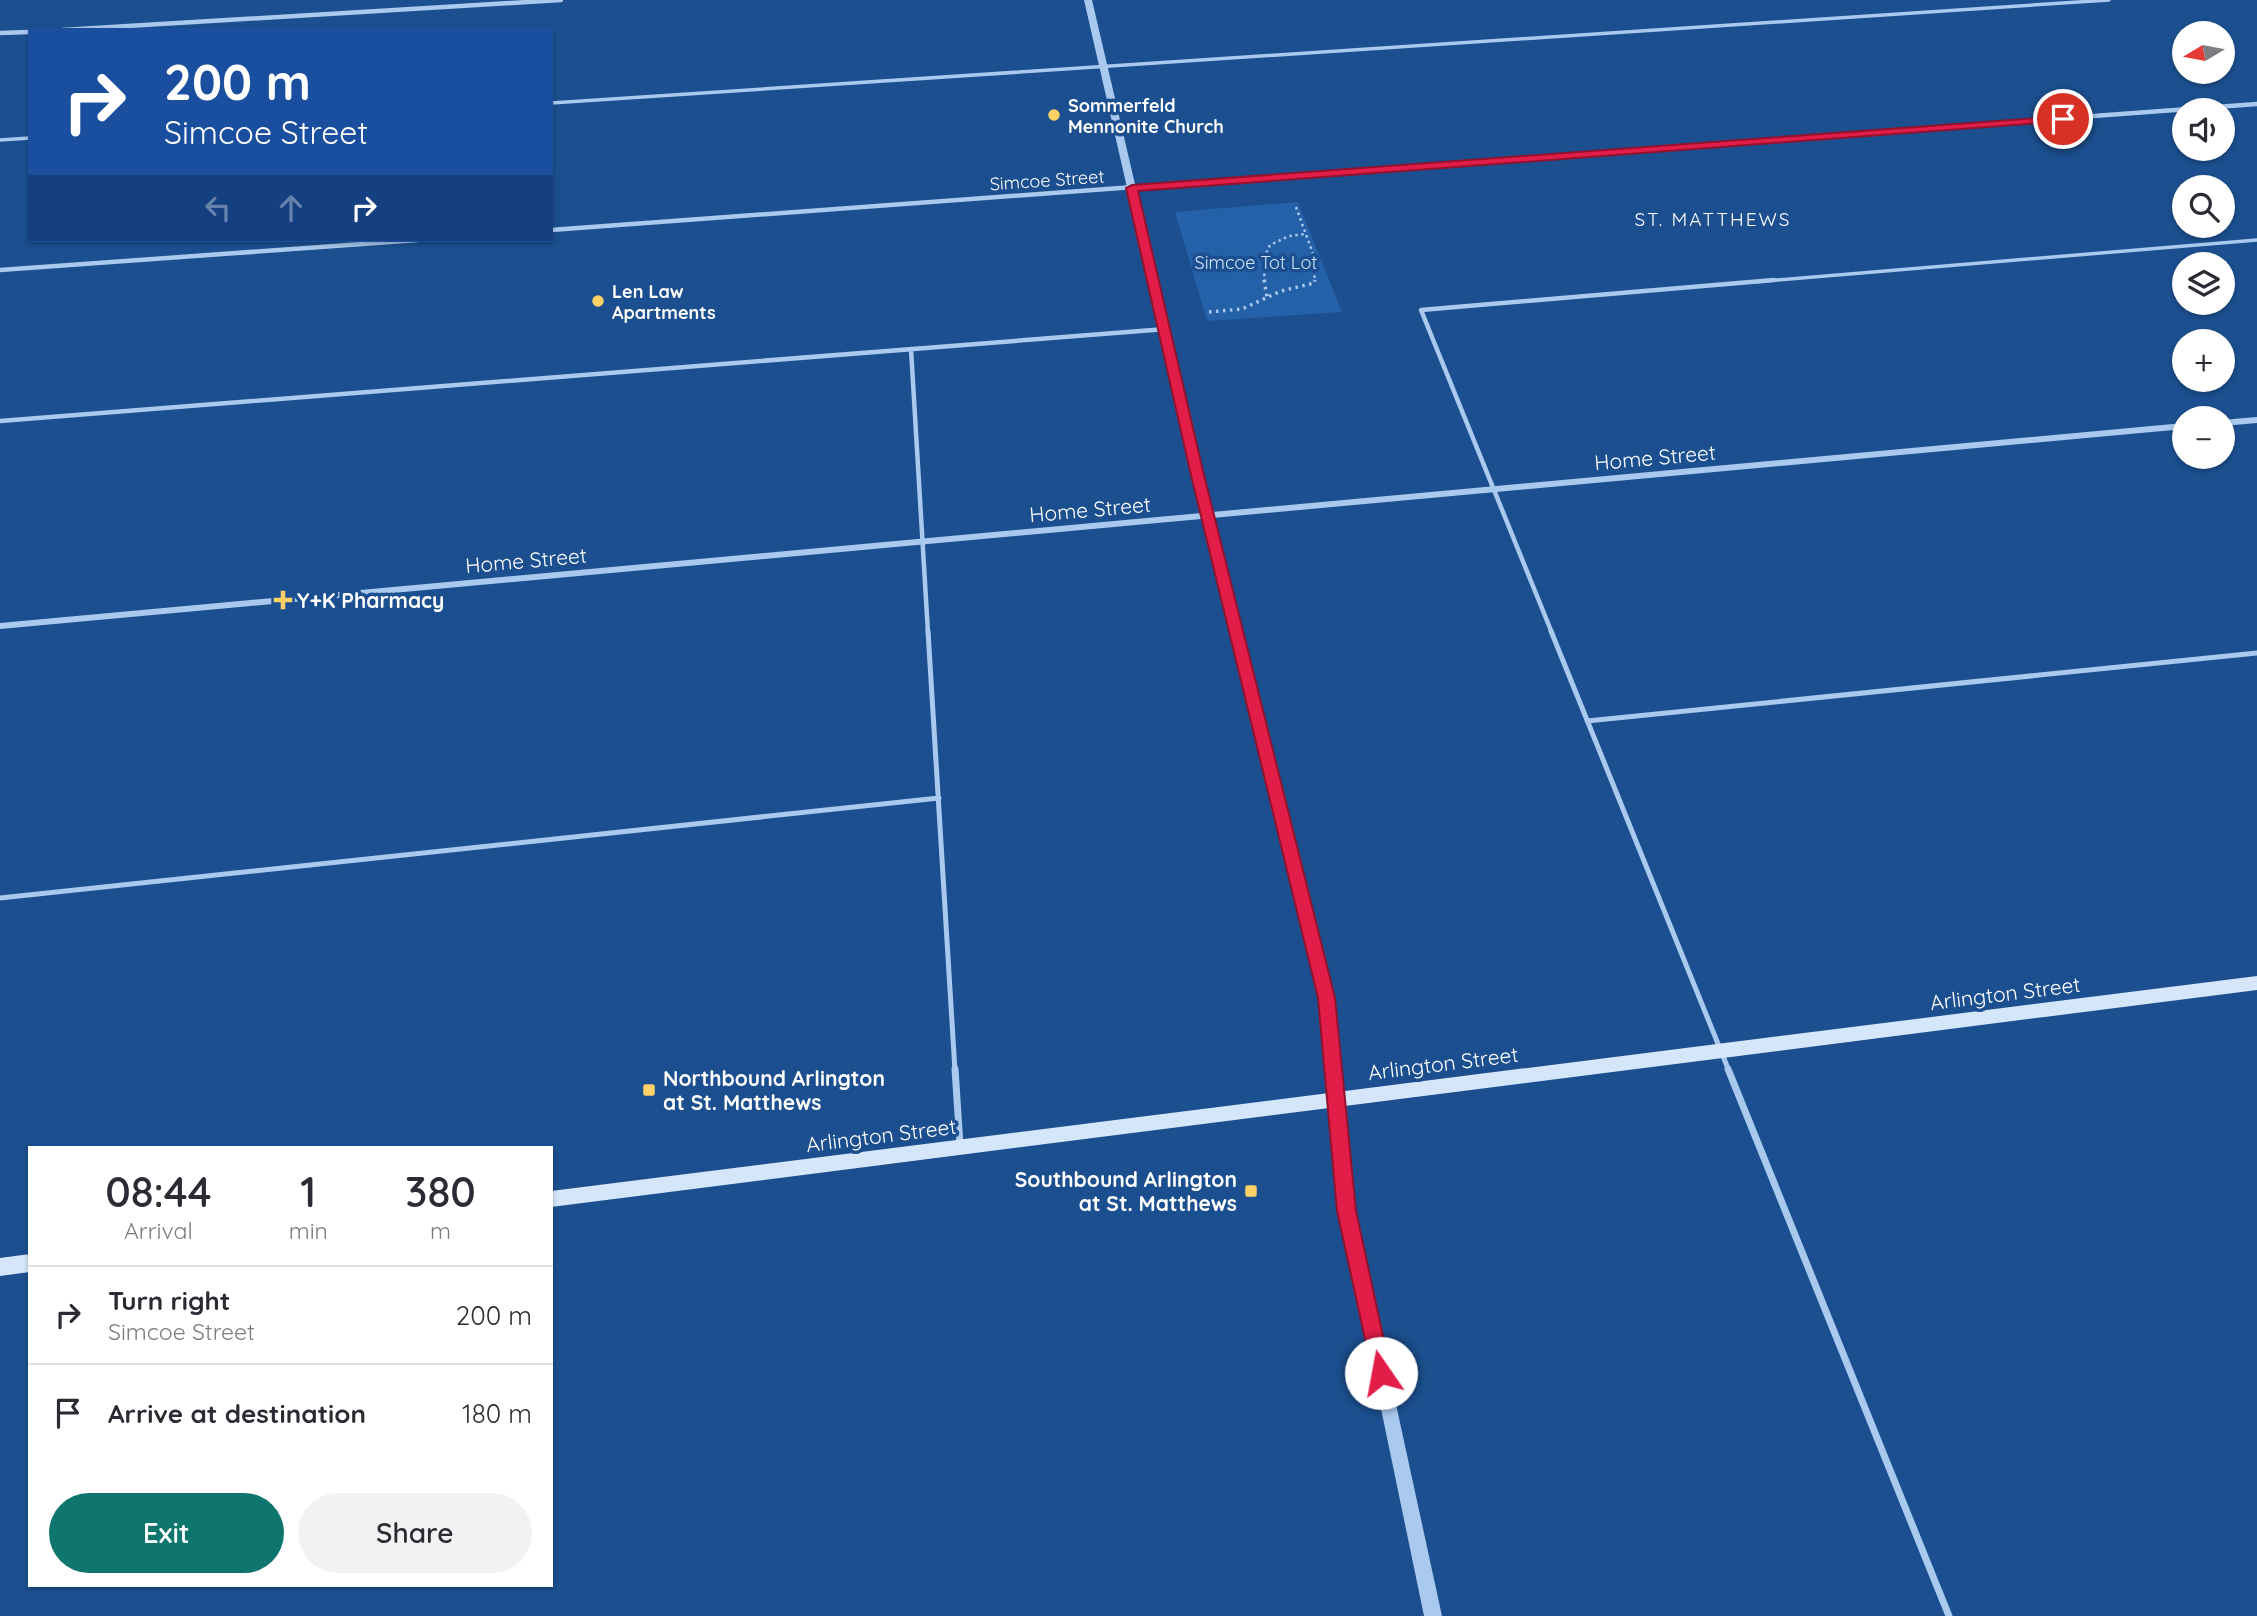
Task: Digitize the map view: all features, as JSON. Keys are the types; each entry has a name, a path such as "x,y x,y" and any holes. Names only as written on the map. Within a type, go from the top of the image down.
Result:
{"main road":[{"name":"Arlington Street","path":"553,1199 2257,983"},
{"path":"0,1267 28,1263"}],"street":[{"path":"95,28 561,0"},
{"path":"1088,0 1208,516 1327,998 1347,1211 1433,1616"},
{"path":"0,33 28,32"},
{"name":"Simcoe Street","path":"553,230 2257,104"},
{"path":"0,270 390,242"},
{"path":"2235,422 2257,420"},
{"name":"Home Street","path":"0,625 2172,427"}],"lane":[{"path":"553,103 2109,0"},
{"path":"0,140 28,138"},
{"path":"1949,1616 1421,310 2257,240"},
{"path":"0,421 1166,329"},
{"path":"911,349 960,1148"},
{"path":"1587,721 2257,653"},
{"path":"0,898 939,798"}],"path":[{"path":"1209,312 1237,312 1267,298 1314,283 1317,270 1315,253 1305,234 1296,205"},
{"path":"1267,298 1261,268 1268,246 1283,236 1305,234"}],"green space":[{"name":"Simcoe Tot Lot","path":"1298,202 1342,312 1207,321 1175,212"}],"place":[{"name":"Sommerfeld Mennonite Church","path":"1054,115"},
{"name":"Len Law Apartments","path":"598,301"},
{"name":"Y+K Pharmacy","path":"283,600"},
{"name":"Northbound Arlington at St. Matthews","path":"649,1090"},
{"name":"Southbound Arlington at St. Matthews","path":"1251,1191"}],"district":[{"name":"ST. MATTHEWS","path":"1713,219"}],"route":[{"path":"1381,1373 1347,1211 1327,998 1197,471 1132,188 2063,119"}]}
